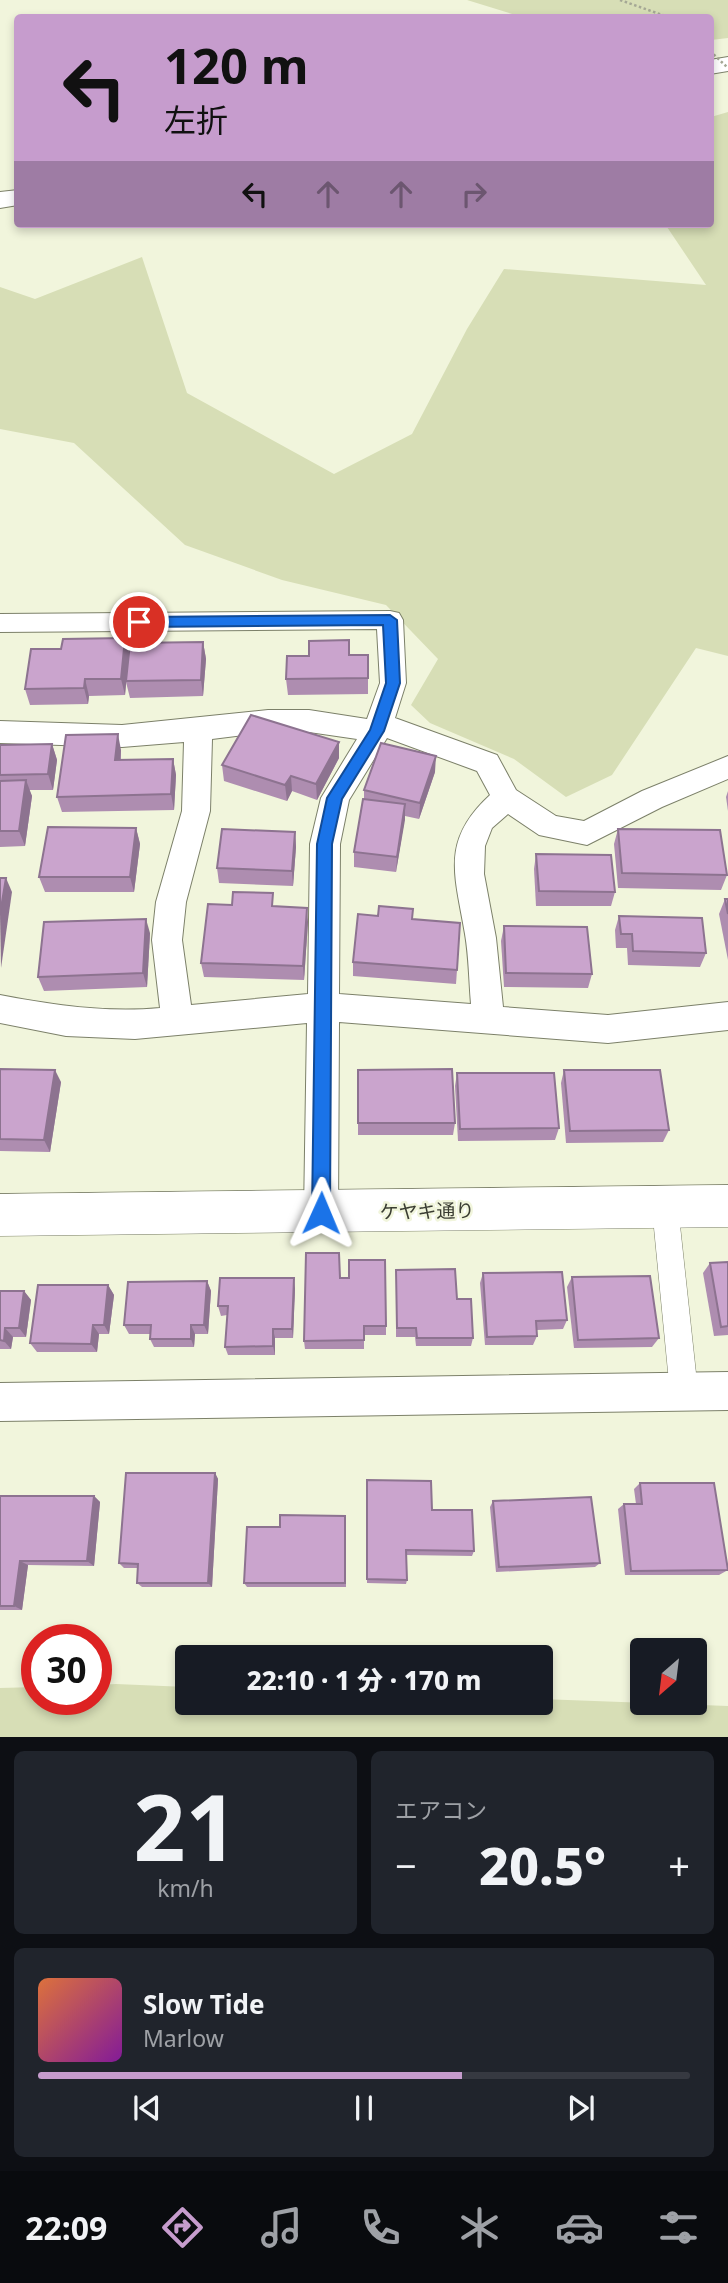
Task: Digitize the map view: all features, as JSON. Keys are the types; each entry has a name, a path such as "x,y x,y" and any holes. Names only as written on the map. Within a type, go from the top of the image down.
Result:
{"street":[{"path":"0,623 390,620 393,683 378,727 335,798 325,844 321,1213"},
{"path":"0,732 122,736 268,721 309,721 378,727 487,763 506,798 549,827 587,834 652,799 728,767"},
{"path":"177,1020 167,940 171,902 196,811 198,727"},
{"path":"488,1018 481,938 469,874 470,846 481,821 506,798"},
{"path":"0,1009 66,1022 135,1024 324,1007 608,1029 728,1016"},
{"name":"ケヤキ通り","path":"0,1215 728,1206"},
{"path":"665,1207 684,1392"},
{"path":"0,1402 728,1391"}],"path":[{"path":"620,0 660,14"},
{"path":"714,54 728,66"}],"green space":[{"path":"467,0 728,0 728,38 714,40 714,14 512,14"},
{"path":"728,112 728,656 696,648 612,775 566,797 514,759 430,723 411,705 438,659 386,605 282,580 185,545 74,443 0,429 0,287 35,299 142,257 187,393 334,474 412,434 467,329 504,269 706,285 668,228 714,228 714,116"},
{"path":"112,1684 175,1686 175,1715 553,1715 553,1699 630,1702 630,1715 707,1715 707,1705 728,1706 728,1737 0,1737 0,1688 21,1687 21,1715 112,1715"}],"building":[{"path":"125,638 121,679 85,679 84,688 25,689 31,649 61,649 63,639"},
{"path":"349,640 349,655 368,655 368,678 286,679 287,656 309,656 309,641"},
{"path":"203,642 201,680 126,681 130,643"},
{"path":"251,715 339,742 316,784 291,776 285,785 222,765"},
{"path":"118,734 115,760 173,759 171,794 57,797 66,735"},
{"path":"381,743 436,756 420,803 364,790"},
{"path":"52,744 48,774 0,775 0,745"},
{"path":"26,780 19,831 0,831 0,781"},
{"path":"363,799 405,804 397,857 354,852"},
{"path":"48,827 136,828 130,877 39,877"},
{"path":"222,829 295,832 292,871 217,868"},
{"path":"618,829 720,830 727,875 622,873"},
{"path":"536,854 611,855 615,892 539,891"},
{"path":"0,878 6,878 0,914"},
{"path":"233,892 273,893 272,906 307,908 303,966 201,963 208,904 232,905"},
{"path":"379,906 413,909 412,919 460,923 457,970 353,962 358,914 378,916"},
{"path":"619,916 702,918 706,953 633,951 632,934 621,934"},
{"path":"146,919 143,973 38,977 44,922"},
{"path":"504,926 587,927 592,974 506,973"},
{"path":"0,1069 55,1070 44,1140 0,1139"},
{"path":"452,1069 455,1123 358,1123 358,1070"},
{"path":"564,1070 660,1070 669,1130 570,1131"},
{"path":"457,1073 554,1073 559,1128 460,1129"},
{"path":"306,1253 339,1253 340,1278 349,1278 349,1260 385,1260 386,1326 364,1326 364,1340 304,1341"},
{"path":"728,1262 728,1326 721,1327 710,1263"},
{"path":"455,1269 457,1299 471,1299 473,1338 417,1338 416,1328 397,1328 396,1270"},
{"path":"562,1272 567,1320 536,1321 537,1336 487,1337 483,1273"},
{"path":"650,1276 659,1338 578,1340 572,1277"},
{"path":"220,1278 294,1278 292,1329 273,1329 273,1346 225,1347 228,1306 218,1306"},
{"path":"207,1281 204,1325 191,1325 191,1339 150,1339 151,1325 124,1325 128,1282"},
{"path":"38,1285 108,1285 104,1325 93,1325 91,1344 30,1343"},
{"path":"0,1291 24,1291 19,1328 5,1328 4,1341 0,1340"},
{"path":"126,1473 215,1473 208,1583 137,1583 138,1564 119,1563"},
{"path":"367,1480 431,1481 432,1510 472,1510 474,1551 406,1550 407,1580 367,1579"},
{"path":"640,1483 714,1483 728,1570 631,1571 624,1504 642,1504"},
{"path":"0,1496 94,1496 87,1561 20,1561 14,1606 0,1606"},
{"path":"591,1497 600,1563 499,1567 493,1501"},
{"path":"280,1515 345,1516 345,1583 244,1583 247,1527 280,1527"}],"route":[{"path":"139,622 390,620 393,683 377,731 335,798 325,844 321,1213"}]}
